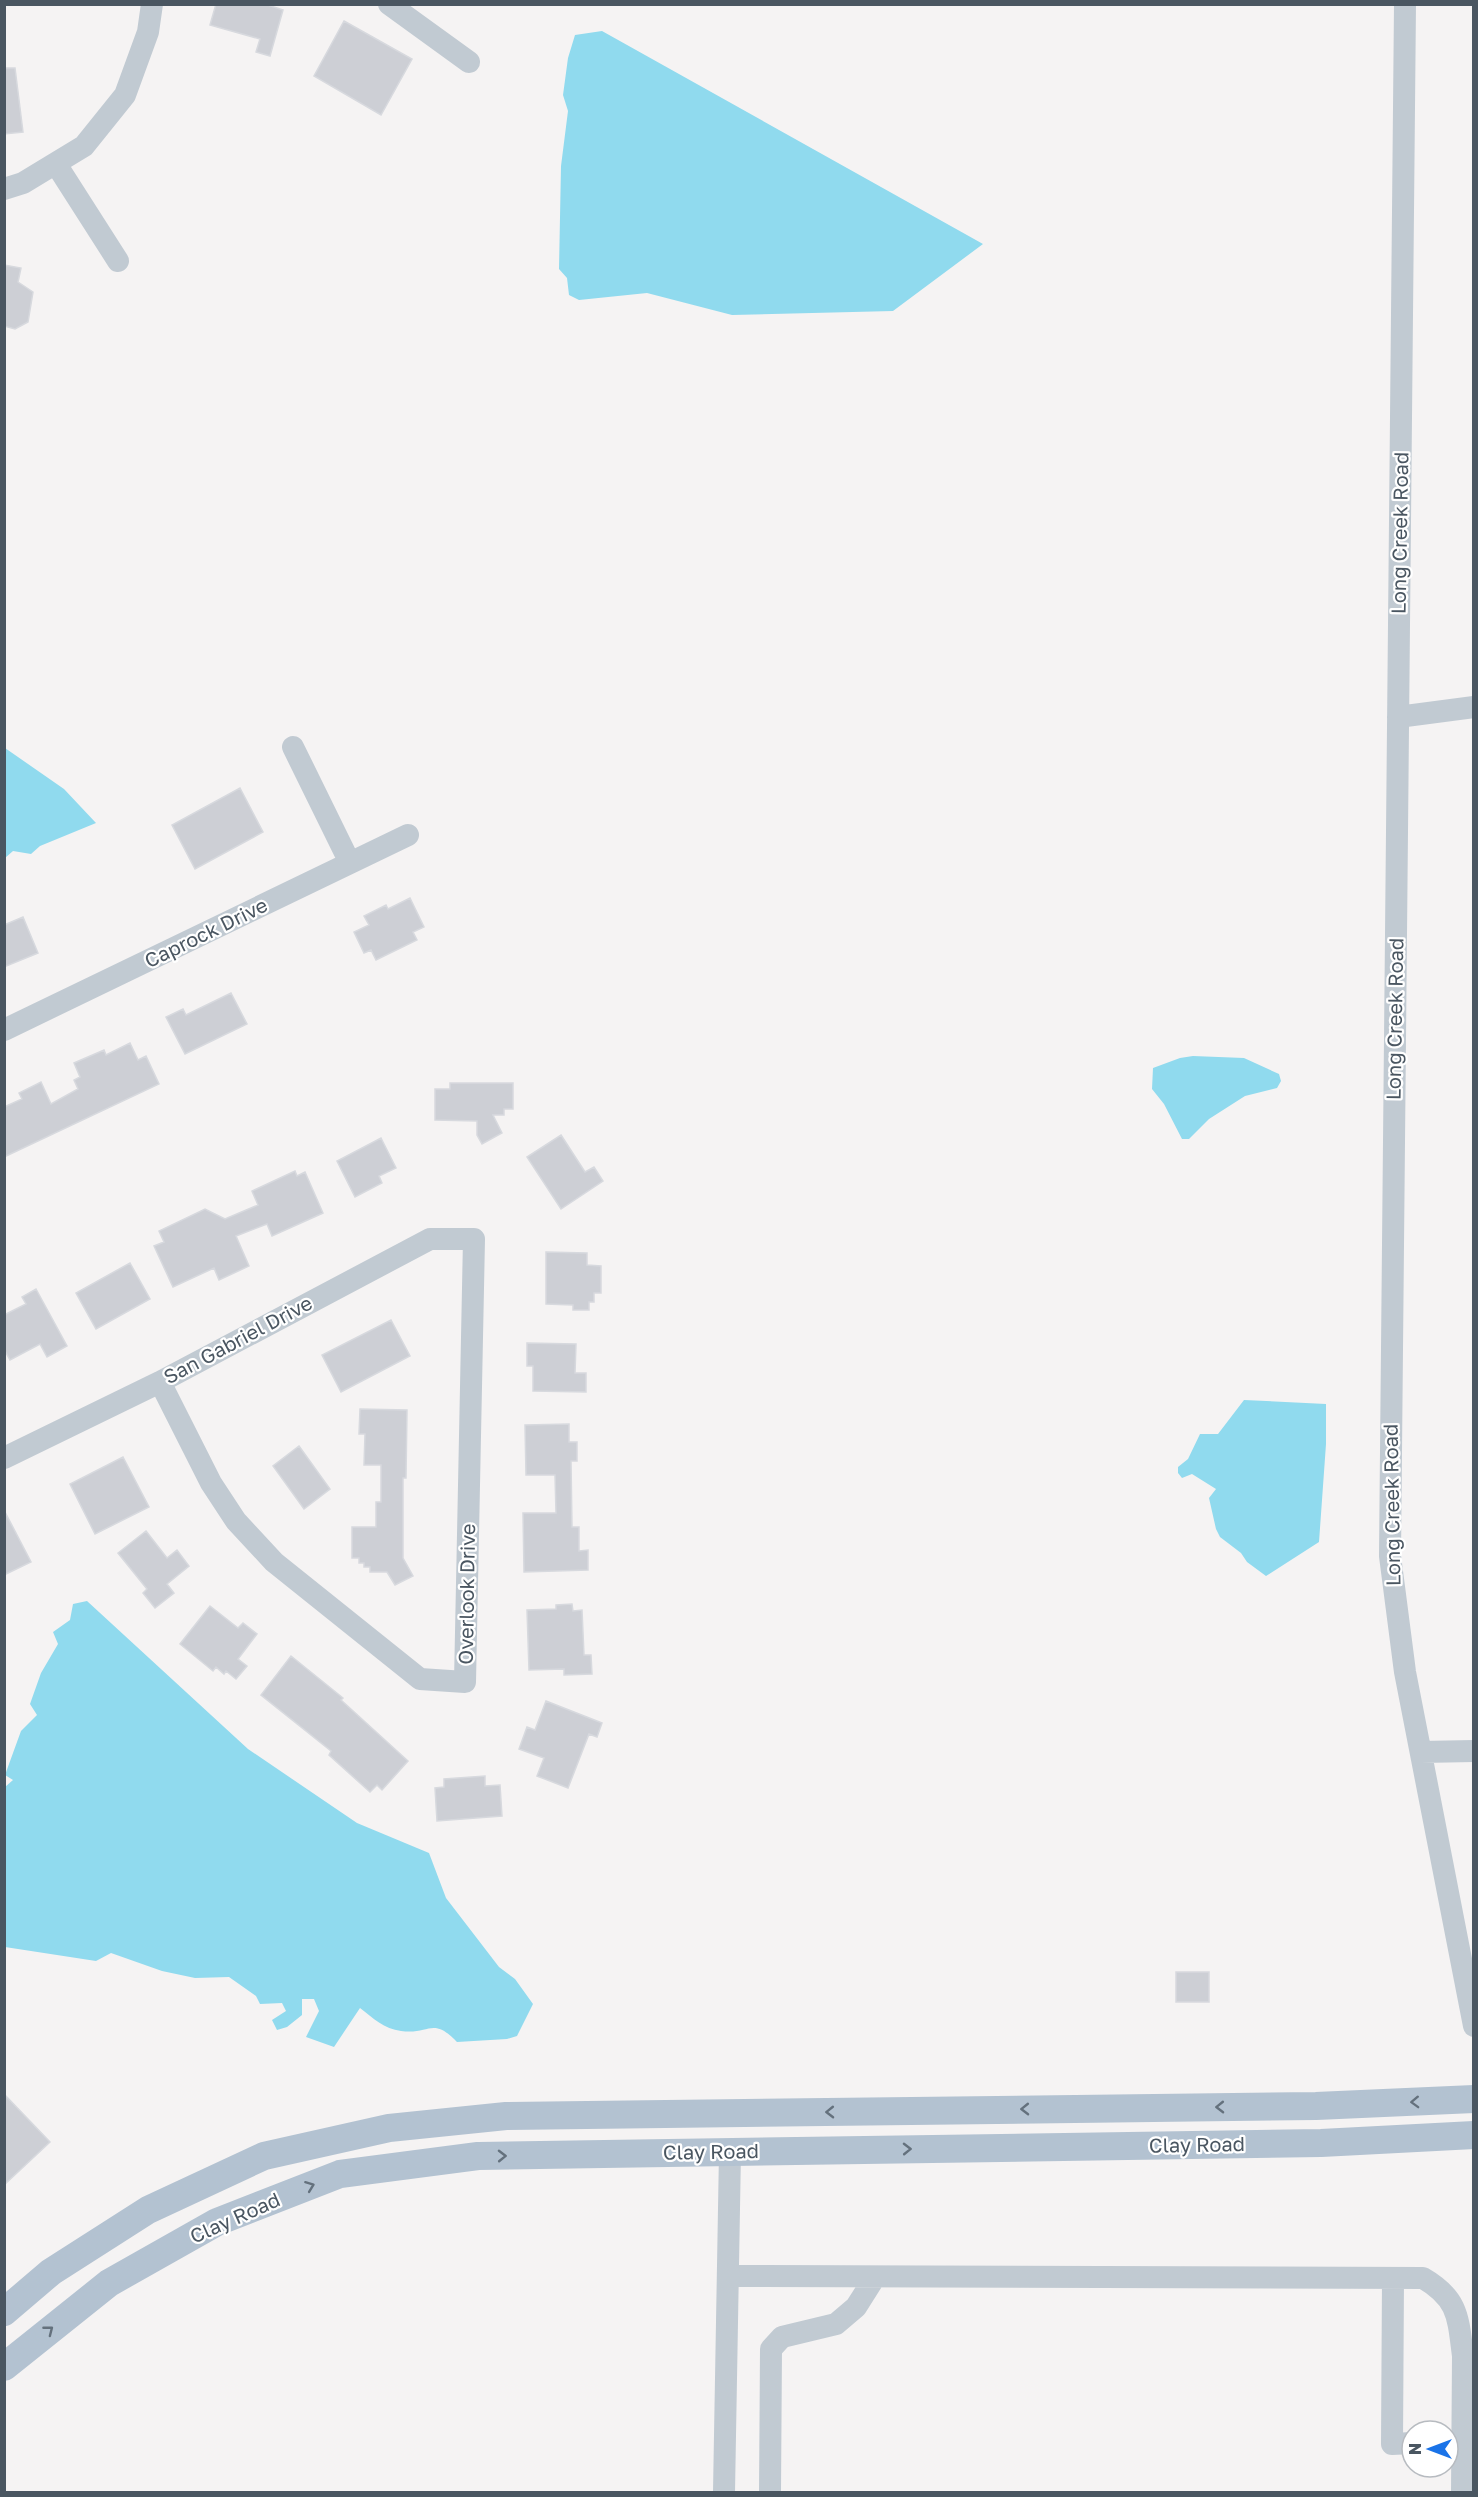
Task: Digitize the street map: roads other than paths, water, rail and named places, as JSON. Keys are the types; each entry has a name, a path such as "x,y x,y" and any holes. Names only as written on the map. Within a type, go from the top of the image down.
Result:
{"main road":[{"name":"Clay Road","path":"4,2312 51,2272 148,2210 264,2156 389,2128 506,2116 1316,2106 1473,2099"},
{"name":"Clay Road","path":"7,2360 109,2283 217,2222 340,2174 478,2156 1321,2143 1473,2135"}],"street":[{"path":"4,189 23,183 84,146 125,95 148,32 152,4"},
{"path":"388,4 469,62"},
{"name":"Long Creek Road","path":"1405,4 1390,1556 1394,1603 1473,2026"},
{"path":"56,164 118,261"},
{"path":"1398,717 1473,707"},
{"path":"292,747 350,863"},
{"name":"Caprock Drive","path":"4,1030 408,835"},
{"name":"San Gabriel Drive","path":"4,1458 159,1382 430,1239 474,1239"},
{"name":"Overlook Drive","path":"159,1382 211,1483 236,1521 274,1562 420,1679 465,1682 474,1239"},
{"path":"1421,1752 1473,1751"},
{"path":"724,2493 730,2152"},
{"path":"728,2276 1423,2278 1442,2289 1458,2315 1468,2356 1458,2419"},
{"path":"770,2493 771,2349 782,2337 836,2324 856,2307 875,2277"},
{"path":"1393,2278 1392,2444 1400,2444"}],"water":[{"path":"602,31 983,244 893,311 732,315 647,293 579,300 569,295 567,278 559,269 561,166 568,111 563,95 568,58 575,35"},
{"path":"5,748 64,789 96,823 40,846 31,854 13,851 5,858"},
{"path":"1193,1056 1244,1058 1279,1074 1281,1081 1277,1088 1245,1096 1209,1119 1189,1139 1182,1139 1164,1104 1152,1089 1153,1068 1180,1058"},
{"path":"1244,1400 1326,1404 1326,1444 1319,1542 1266,1576 1220,1537 1209,1498 1216,1489 1192,1474 1182,1478 1178,1473 1178,1467 1188,1459 1200,1434 1218,1434"},
{"path":"87,1601 248,1749 357,1823 429,1853 446,1898 499,1967 515,1979 533,2004 517,2036 507,2039 457,2042 449,2034 436,2028 411,2032 389,2028 360,2008 334,2047 306,2037 319,2011 314,1999 302,1999 302,2015 287,2027 277,2030 272,2020 286,2011 282,2003 260,2004 256,1996 229,1977 195,1978 162,1971 111,1953 96,1961 5,1947 5,1787 13,1780 5,1775 21,1731 37,1715 30,1704 41,1673 58,1644 53,1632 70,1620 73,1604"}]}
